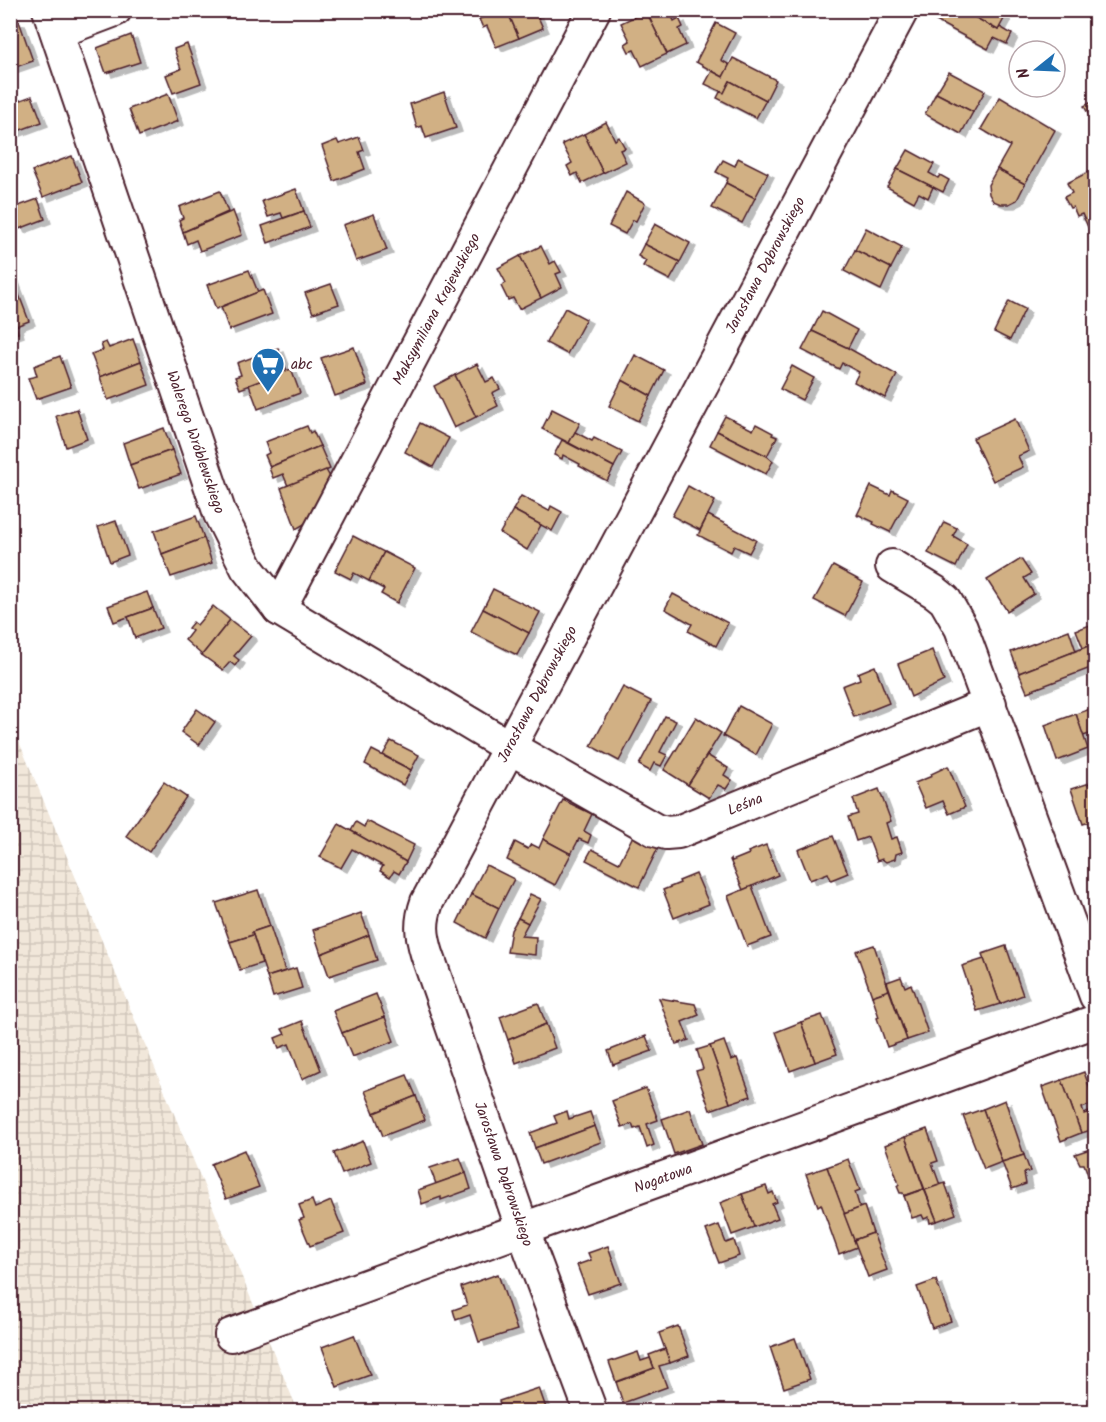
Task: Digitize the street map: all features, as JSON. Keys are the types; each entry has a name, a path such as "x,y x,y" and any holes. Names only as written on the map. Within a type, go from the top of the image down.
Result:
{"street":[{"path":"53,21 115,10"},
{"name":"Maksymiliana Krajewskiego","path":"279,609 594,10"},
{"name":"Jarosława Dąbrowskiego","path":"591,1412 523,1230 426,954 421,929 422,915 509,747 902,10"},
{"name":"Walerego Wróblewskiego","path":"53,21 220,514 247,568 279,609 509,747"},
{"path":"891,566 945,600 961,628 1095,996"},
{"name":"Leśna","path":"509,747 655,830 666,833 678,832 990,704"},
{"name":"Nogatowa","path":"231,1335 1095,1021"}],"shaded area":[{"path":"10,720 272,1349 298,1411 11,1411"}],"building":[{"path":"481,10 507,10 519,38 496,47 487,26 483,28 479,19 484,17"},
{"path":"507,10 535,10 543,28 519,38"},
{"path":"669,10 674,21 679,18 683,27 679,29 686,45 667,54 646,11"},
{"path":"939,10 962,10 998,30 1000,27 1012,34 1007,39 1007,44 994,38 988,49 934,20"},
{"path":"962,10 994,10 1005,17 998,30"},
{"path":"646,11 667,54 642,66 634,50 629,52 625,44 630,41 621,23"},
{"path":"19,21 33,61 10,69 10,24"},
{"path":"716,23 735,33 721,60 730,65 723,77 696,62"},
{"path":"131,35 140,62 106,73 97,48"},
{"path":"187,44 201,83 173,93 166,75 181,69 174,49"},
{"path":"733,58 776,80 766,100 730,81 724,93 705,84 712,71 723,77"},
{"path":"949,72 985,91 973,112 936,93"},
{"path":"730,81 766,100 756,118 717,98 720,92 724,93"},
{"path":"444,92 456,128 426,138 422,126 417,128 410,104"},
{"path":"936,93 973,112 961,134 925,114"},
{"path":"168,94 178,121 139,136 129,109"},
{"path":"32,96 42,122 10,134 10,104"},
{"path":"1000,97 1055,130 1025,184 997,169 1010,146 981,129"},
{"path":"1096,98 1096,114 1090,117 1084,106"},
{"path":"606,122 615,140 619,137 625,148 620,150 626,162 603,173 584,134"},
{"path":"584,134 603,173 582,183 577,173 572,176 567,166 572,163 562,144"},
{"path":"359,137 364,150 359,152 365,169 334,181 322,146 337,140 339,144"},
{"path":"908,150 934,164 929,173 949,180 943,192 897,169"},
{"path":"72,156 82,182 43,197 32,171"},
{"path":"738,158 768,173 755,198 726,183 728,178 716,172 723,160 735,166"},
{"path":"1096,168 1096,224 1088,227 1082,214 1077,216 1064,197 1072,193 1067,183"},
{"path":"897,169 933,187 928,198 919,193 914,202 887,187"},
{"path":"997,169 1025,184 1017,200 1009,204 993,201 989,194 988,185"},
{"path":"726,183 755,198 742,223 712,208"},
{"path":"296,189 304,211 283,218 281,213 268,217 262,201"},
{"path":"220,191 228,212 183,232 179,220 183,218 179,207"},
{"path":"626,192 645,203 636,221 633,220 625,234 609,226"},
{"path":"38,199 45,219 19,229 13,213 10,214 10,209"},
{"path":"233,211 242,235 200,251 196,240 187,244 183,232"},
{"path":"304,211 310,227 268,243 262,226"},
{"path":"374,214 387,250 356,261 343,225"},
{"path":"655,224 690,243 680,262 644,244"},
{"path":"866,228 902,247 891,268 855,250"},
{"path":"644,244 680,262 670,280 643,266 646,261 638,256"},
{"path":"541,246 550,264 555,261 561,272 556,274 562,287 541,298 520,256"},
{"path":"855,250 891,268 881,290 844,271"},
{"path":"520,256 541,298 519,309 513,298 508,300 501,286 506,283 498,268"},
{"path":"249,270 258,292 216,309 207,285"},
{"path":"10,271 29,321 16,326 18,333 10,336"},
{"path":"331,284 339,304 313,313 305,293"},
{"path":"263,290 272,314 229,330 221,307"},
{"path":"1009,301 1025,309 1010,340 994,332"},
{"path":"565,308 586,319 567,354 546,343"},
{"path":"822,311 857,330 848,348 812,331"},
{"path":"812,331 897,375 885,398 854,382 859,372 842,363 839,369 802,350"},
{"path":"133,339 141,361 100,377 91,354 103,350 101,344 106,342 109,348"},
{"path":"354,347 367,385 335,396 321,358"},
{"path":"278,348 287,371 240,389 235,377 241,375 237,363"},
{"path":"635,355 664,370 651,396 622,380"},
{"path":"60,356 71,387 36,399 28,378 37,376 34,366"},
{"path":"141,361 149,385 108,400 100,377"},
{"path":"477,364 486,382 494,378 500,389 492,393 498,406 476,417 455,375"},
{"path":"792,366 814,378 802,400 780,389"},
{"path":"291,369 300,393 258,409 249,385"},
{"path":"455,375 476,417 454,428 434,386"},
{"path":"622,380 651,396 638,421 609,406"},
{"path":"77,409 87,439 66,447 56,416"},
{"path":"552,409 580,423 569,443 542,429"},
{"path":"725,416 753,430 756,424 773,433 772,435 777,437 767,456 717,431"},
{"path":"1015,419 1029,451 1018,456 1023,467 993,481 973,438"},
{"path":"420,423 449,438 433,467 405,452"},
{"path":"307,426 310,433 313,431 320,446 270,467 265,455 269,453 265,442"},
{"path":"164,428 172,450 130,465 123,443"},
{"path":"717,431 773,461 766,474 710,445"},
{"path":"575,432 592,441 594,438 622,452 614,467 569,443"},
{"path":"562,440 614,467 607,481 563,455 562,459 554,455"},
{"path":"320,446 330,469 288,486 283,474 273,478 270,467"},
{"path":"172,450 181,474 139,489 130,465"},
{"path":"326,470 330,477 306,523 296,529 281,488"},
{"path":"688,486 715,501 700,530 672,516"},
{"path":"871,486 890,495 892,490 908,498 890,532 857,515"},
{"path":"521,496 549,511 551,506 562,512 552,531 513,510"},
{"path":"513,510 541,525 527,550 500,533"},
{"path":"708,515 756,540 749,553 734,546 731,552 698,535"},
{"path":"196,516 204,538 162,554 154,531"},
{"path":"116,521 128,555 110,562 98,527"},
{"path":"944,522 957,528 953,536 967,544 956,567 928,553"},
{"path":"353,536 384,552 369,581 354,573 351,579 335,571"},
{"path":"204,538 212,563 171,577 162,554"},
{"path":"384,552 415,568 397,603 381,594 384,589 369,581"},
{"path":"1021,559 1031,574 1024,578 1034,594 1007,611 987,580"},
{"path":"833,566 863,582 845,616 814,600"},
{"path":"493,589 540,612 529,633 483,609"},
{"path":"147,592 153,608 114,622 108,606"},
{"path":"673,594 728,623 716,646 688,631 692,624 665,609"},
{"path":"213,606 230,620 202,655 185,640 192,631 188,628 193,622 197,625"},
{"path":"153,608 161,628 135,638 128,617"},
{"path":"483,609 529,633 517,655 471,632"},
{"path":"230,620 251,636 234,656 239,660 235,666 230,662 223,670 202,655"},
{"path":"1096,623 1096,644 1083,648 1076,630"},
{"path":"1069,630 1076,651 1019,673 1011,652"},
{"path":"1091,645 1096,658 1096,666 1027,692 1019,673"},
{"path":"932,650 944,681 911,697 898,664"},
{"path":"875,666 889,703 854,717 842,686 860,679 858,673"},
{"path":"623,687 651,701 619,761 591,746"},
{"path":"739,706 772,724 756,755 723,736"},
{"path":"1096,707 1096,728 1092,730 1093,733 1083,736 1076,714"},
{"path":"197,709 215,722 199,745 181,732"},
{"path":"1076,714 1088,749 1057,761 1045,725"},
{"path":"665,716 676,721 660,752 667,755 661,766 654,763 650,771 639,765"},
{"path":"696,717 721,733 688,785 664,770"},
{"path":"391,741 419,755 411,770 383,755"},
{"path":"372,750 411,770 403,785 365,764"},
{"path":"707,755 728,768 724,775 732,780 726,789 718,785 709,798 688,785"},
{"path":"948,766 965,807 949,814 943,801 926,808 915,783"},
{"path":"1096,781 1096,820 1083,824 1071,789"},
{"path":"164,782 186,797 149,852 126,836"},
{"path":"879,789 891,821 886,823 891,839 897,837 902,852 896,854 895,859 886,862 882,859 877,861 868,837 856,841 848,817 858,814 853,799"},
{"path":"563,800 592,814 584,831 591,835 588,843 579,839 571,854 543,839"},
{"path":"367,821 414,845 406,862 351,831 356,822 364,827"},
{"path":"339,824 406,862 399,874 394,871 390,877 380,871 383,866 352,849 341,868 320,857"},
{"path":"635,832 660,844 639,887 586,860 592,849 619,863"},
{"path":"833,836 848,873 831,880 828,873 810,880 798,850"},
{"path":"543,839 571,854 555,885 507,860 515,842 528,849 531,844 539,848"},
{"path":"1096,842 1096,872 1088,854 1094,852 1090,844"},
{"path":"766,845 778,875 743,890 730,860"},
{"path":"486,865 514,879 499,908 471,894"},
{"path":"696,874 709,904 674,918 663,890"},
{"path":"752,886 771,937 747,946 728,896"},
{"path":"258,890 270,926 252,932 253,935 230,942 216,903"},
{"path":"471,894 499,908 485,938 457,923"},
{"path":"530,894 541,899 528,923 518,918"},
{"path":"361,913 369,935 321,954 313,930"},
{"path":"518,918 528,923 521,936 536,937 535,955 507,952 511,930"},
{"path":"270,926 285,971 267,977 252,932"},
{"path":"253,935 262,963 240,970 230,942"},
{"path":"369,935 377,960 329,976 321,954"},
{"path":"874,945 889,990 872,996 856,951"},
{"path":"1006,946 1023,995 1000,1004 982,954"},
{"path":"984,959 1000,1004 977,1011 962,966"},
{"path":"296,968 302,988 273,997 267,977"},
{"path":"901,977 905,987 911,984 928,1033 907,1040 887,982"},
{"path":"889,990 907,1040 887,1047 872,996"},
{"path":"376,994 385,1017 342,1033 333,1011"},
{"path":"659,998 695,1004 699,1015 682,1022 689,1040 676,1044"},
{"path":"538,1003 546,1024 508,1040 500,1017"},
{"path":"822,1015 837,1054 815,1062 801,1022"},
{"path":"385,1017 394,1041 352,1057 342,1033"},
{"path":"302,1021 321,1070 302,1079 289,1044 279,1048 275,1038 285,1034 282,1029"},
{"path":"801,1022 815,1062 790,1071 776,1032"},
{"path":"546,1024 555,1048 516,1063 508,1040"},
{"path":"646,1036 652,1051 613,1065 608,1051"},
{"path":"724,1041 731,1060 737,1058 751,1096 730,1103 710,1046"},
{"path":"710,1046 730,1103 710,1110 696,1071 703,1069 697,1050"},
{"path":"1084,1072 1095,1103 1082,1108 1084,1114 1089,1112 1095,1129 1081,1133 1062,1080"},
{"path":"407,1075 416,1096 374,1113 365,1091"},
{"path":"1062,1080 1081,1133 1061,1141 1042,1087"},
{"path":"646,1088 658,1120 647,1124 654,1145 647,1148 640,1127 634,1129 632,1124 622,1127 612,1101"},
{"path":"416,1096 425,1120 383,1136 374,1113"},
{"path":"1005,1100 1024,1155 1002,1162 983,1109"},
{"path":"690,1109 702,1144 674,1154 662,1119"},
{"path":"983,1109 1002,1162 984,1169 963,1116"},
{"path":"567,1111 569,1119 590,1112 595,1126 535,1148 530,1133 557,1123 554,1116"},
{"path":"595,1126 601,1142 541,1164 535,1148"},
{"path":"927,1129 938,1161 932,1163 940,1185 925,1190 905,1137"},
{"path":"905,1137 924,1189 904,1196 897,1186 899,1184 885,1145"},
{"path":"363,1141 371,1162 342,1174 334,1153"},
{"path":"1096,1147 1096,1178 1090,1180 1084,1164 1080,1164 1075,1154"},
{"path":"244,1150 259,1187 226,1199 211,1164"},
{"path":"1024,1155 1030,1171 1024,1173 1026,1184 1012,1189 1002,1162"},
{"path":"460,1158 466,1173 436,1184 430,1168"},
{"path":"848,1159 860,1190 855,1192 860,1208 844,1214 827,1167"},
{"path":"827,1167 857,1247 839,1254 821,1204 818,1206 806,1174"},
{"path":"466,1173 471,1189 422,1204 418,1190"},
{"path":"945,1183 956,1214 937,1221 925,1190"},
{"path":"766,1186 769,1194 773,1192 777,1202 772,1204 778,1218 754,1227 742,1194"},
{"path":"924,1189 937,1221 930,1223 929,1217 924,1219 922,1215 912,1218 904,1196"},
{"path":"742,1194 754,1227 732,1235 720,1203"},
{"path":"312,1200 315,1208 331,1201 344,1233 310,1246 299,1220 304,1218 299,1205"},
{"path":"864,1206 873,1233 854,1240 844,1214"},
{"path":"719,1225 726,1243 734,1240 739,1256 719,1263 706,1230"},
{"path":"873,1233 887,1270 868,1277 854,1240"},
{"path":"608,1246 621,1283 588,1294 577,1265 591,1260 588,1253"},
{"path":"498,1274 517,1330 479,1342 470,1315 456,1320 453,1310 467,1305 461,1287"},
{"path":"936,1280 951,1321 932,1328 917,1287"},
{"path":"678,1326 689,1356 670,1363 659,1333"},
{"path":"354,1335 370,1375 337,1387 322,1347"},
{"path":"795,1338 810,1379 784,1388 770,1347"},
{"path":"665,1349 670,1363 659,1366 667,1387 623,1403 616,1382 654,1368 649,1355"},
{"path":"638,1352 641,1361 650,1358 654,1368 616,1382 609,1362"},
{"path":"539,1388 546,1408 536,1412 502,1412 499,1401"}],"place":[{"name":"abc","path":"268,393"}]}
